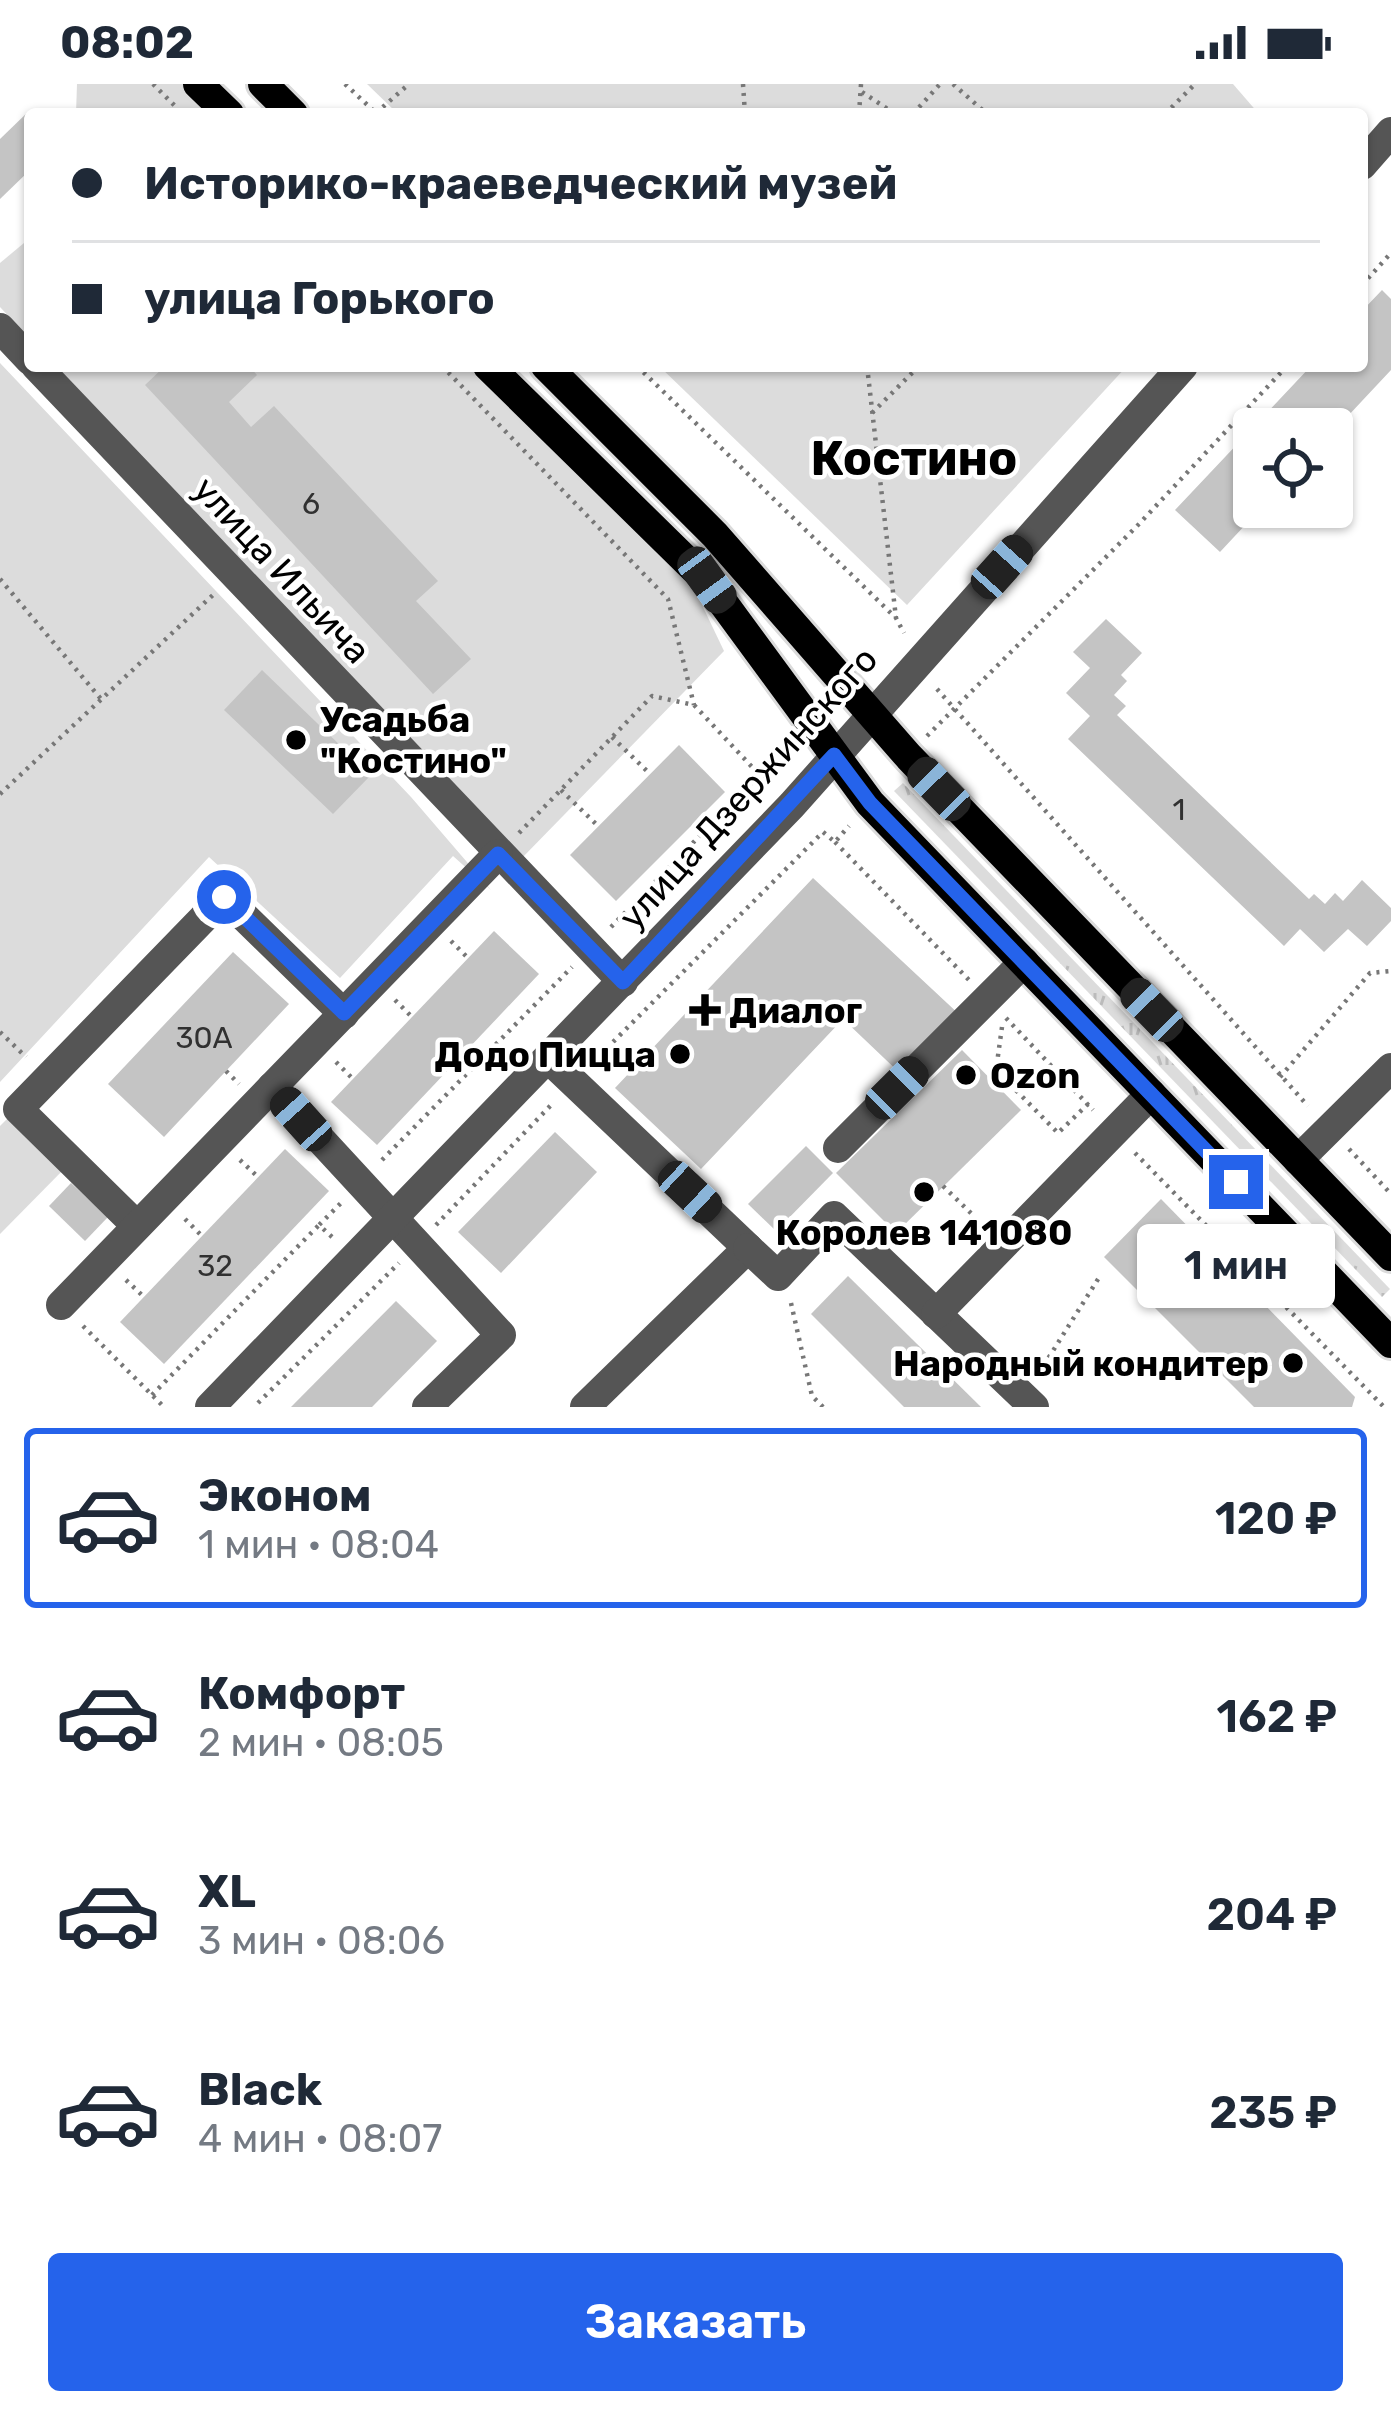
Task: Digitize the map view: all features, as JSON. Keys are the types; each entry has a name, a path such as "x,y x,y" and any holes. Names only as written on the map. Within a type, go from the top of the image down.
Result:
{"main road":[{"path":"198,84 223,108"},
{"path":"263,84 287,108"},
{"path":"494,372 707,580 870,803 1391,1342"},
{"path":"552,372 716,536 909,757 1391,1256"}],"street":[{"path":"1368,158 1391,132"},
{"name":"улица Ильича","path":"0,328 24,353"},
{"name":"улица Ильича","path":"42,372 587,952 623,982"},
{"name":"улица Дзержинского","path":"219,1404 390,1220 792,805 1178,372"},
{"path":"61,1305 498,854"},
{"path":"137,1226 18,1109 191,930 224,897 344,1013"},
{"path":"838,1148 1024,962"},
{"path":"549,1059 778,1276 834,1216 1029,1402"},
{"path":"1298,1160 1391,1068"},
{"path":"272,1087 501,1336 427,1407"},
{"path":"935,1314 1151,1094"},
{"path":"585,1407 748,1248"}],"path":[{"path":"153,84 178,108"},
{"path":"345,84 371,108"},
{"path":"382,108 409,84"},
{"path":"918,108 940,84"},
{"path":"953,84 980,108"},
{"path":"1172,108 1195,84"},
{"path":"861,88 887,108"},
{"path":"1368,278 1391,253"},
{"path":"448,372 668,599 694,705 758,776 792,805"},
{"path":"643,372 896,618"},
{"path":"868,372 896,618 917,661 950,708 1391,1194"},
{"path":"872,414 913,372"},
{"path":"909,757 950,708 1139,524 1281,372"},
{"path":"0,794 234,575"},
{"path":"0,579 101,699"},
{"path":"498,854 652,696 694,705"},
{"path":"612,737 650,774"},
{"path":"358,1184 758,776"},
{"path":"561,790 598,826"},
{"path":"255,1407 823,832 835,842 870,803"},
{"path":"1280,1077 1370,974 1391,971"},
{"path":"989,1077 996,1070 1004,1016"},
{"path":"996,1070 1058,1133 1088,1104"},
{"path":"944,1186 975,1217"},
{"path":"152,1395 319,1225"},
{"path":"1029,1402 1100,1276"},
{"path":"787,1286 812,1396 823,1407"},
{"path":"61,1305 164,1407"}],"green space":[{"path":"77,84 183,84 208,108 76,108"},
{"path":"367,84 1233,84 1254,108 392,108"},
{"path":"24,243 24,333 0,307 0,263"},
{"path":"0,363 411,797 491,890 453,856 340,978 209,857 0,1082"},
{"path":"62,372 481,372 692,584 724,651 522,858"},
{"name":"Костино","path":"665,372 1121,372 907,605"},
{"path":"903,783 1390,1289 1382,1297 894,791"},
{"path":"13,1113 67,1166 0,1234 0,1126"}],"building":[{"path":"24,116 24,176 0,199 0,139"},
{"path":"1382,290 1391,299 1391,370 1353,411 1271,408 1305,372 1368,372 1368,305"},
{"path":"159,372 254,372 257,375 229,402 251,427 274,406 438,581 416,601 471,659 433,694 145,385"},
{"path":"1233,449 1233,528 1242,528 1220,552 1175,510"},
{"path":"1106,619 1142,653 1121,675 1127,681 1114,695 1126,706 1117,715 1309,899 1314,894 1325,904 1335,893 1343,901 1362,880 1391,908 1391,921 1367,946 1348,929 1324,952 1300,929 1284,946 1068,739 1090,716 1066,693 1090,668 1073,652"},
{"path":"262,670 371,775 333,814 224,710"},
{"path":"679,745 725,792 616,901 570,855"},
{"path":"813,878 962,1017 905,1078 843,1019 701,1169 615,1088"},
{"path":"494,931 539,974 377,1145 331,1102"},
{"path":"233,952 289,1004 164,1137 108,1084"},
{"path":"962,1050 1021,1110 896,1233 836,1173"},
{"path":"555,1132 597,1172 501,1273 458,1232"},
{"path":"806,1146 833,1173 776,1231 748,1204"},
{"path":"285,1149 329,1191 164,1364 120,1322"},
{"path":"71,1183 108,1217 85,1241 49,1206"},
{"path":"1161,1199 1355,1397 1352,1407 1254,1407 1104,1257"},
{"path":"848,1276 981,1407 904,1407 811,1314"},
{"path":"396,1301 437,1341 372,1407 291,1407"}],"place":[{"name":"Усадьба \"Костино\"","path":"296,740"},
{"name":"Диалог","path":"705,1010"},
{"name":"Додо Пицца","path":"680,1054"},
{"name":"Ozon","path":"966,1075"},
{"name":"Королев 141080","path":"924,1192"},
{"name":"Народный кондитер","path":"1293,1363"}],"district":[{"name":"Костино","path":"914,458"}],"route":[{"path":"224,897 344,1013 498,854 623,982 834,755 870,803 1236,1182"}]}
